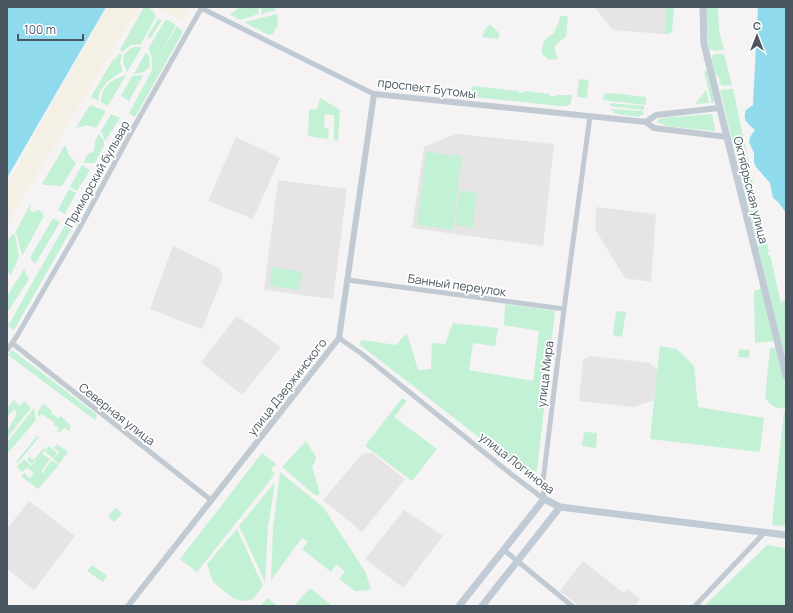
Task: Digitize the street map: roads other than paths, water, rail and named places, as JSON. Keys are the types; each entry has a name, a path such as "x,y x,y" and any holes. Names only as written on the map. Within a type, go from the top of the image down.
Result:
{"main road":[{"name":"Октябрьская улица","path":"703,7 704,44 786,376"},
{"name":"улица Логинова","path":"544,499 560,507 786,534"},
{"path":"459,606 544,499"},
{"path":"482,606 560,507"}],"street":[{"name":"проспект Бутомы","path":"201,8 374,94 646,122 654,128 726,137"},
{"name":"Приморский бульвар","path":"7,350 79,229 134,126 201,8"},
{"name":"улица Дзержинского","path":"128,606 339,338 374,94"},
{"path":"646,122 656,115 719,108"},
{"name":"улица Мира","path":"544,499 544,481 564,309 590,116"},
{"name":"Банный переулок","path":"348,280 564,309"},
{"name":"улица Логинова","path":"339,338 362,354 544,499"},
{"name":"Северная улица","path":"12,343 211,500"},
{"path":"695,606 765,532"},
{"path":"504,550 572,606"}],"water":[{"path":"7,7 106,7 7,178"},
{"path":"758,7 786,7 786,213 773,198 770,183 756,167 754,162 754,153 749,142 750,137 755,130 746,122 745,119 746,110 753,105"}]}
